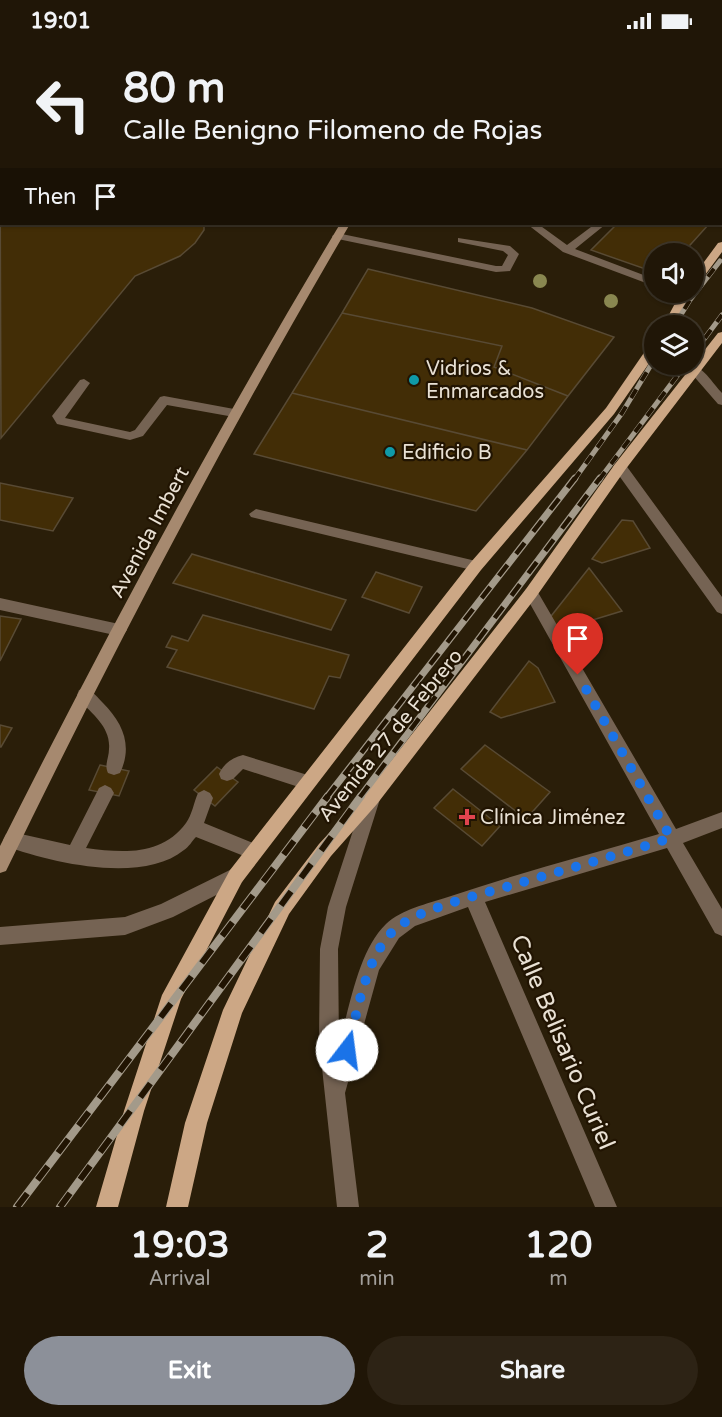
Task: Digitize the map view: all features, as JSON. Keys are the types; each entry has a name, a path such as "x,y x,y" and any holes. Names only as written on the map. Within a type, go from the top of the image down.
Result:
{"main road":[{"name":"Avenida Imbert","path":"0,865 85,695 234,413 341,230"},
{"path":"704,269 722,244"},
{"name":"Avenida 27 de Febrero","path":"704,359 722,335"},
{"name":"Avenida 27 de Febrero","path":"107,1207 134,1111 172,995 236,876 476,566 610,411 644,364"},
{"name":"Avenida 27 de Febrero","path":"177,1207 196,1123 233,1010 282,908 325,850 371,799 531,593 620,467 692,375"}],"street":[{"path":"533,225 567,250 644,279"},
{"path":"567,250 600,225"},
{"path":"341,230 496,269 506,268 514,254 506,248 462,240"},
{"path":"700,375 722,401"},
{"path":"84,384 58,416 61,421 130,436 139,433 165,400 234,413"},
{"path":"620,467 722,608"},
{"path":"256,514 476,566"},
{"path":"531,593 722,927"},
{"path":"0,604 119,630"},
{"path":"85,695 114,726 119,738 119,751 114,768"},
{"path":"226,774 237,764 243,762 308,782"},
{"path":"74,855 105,794"},
{"path":"12,840 74,855 120,861 146,858 166,853 182,840 193,827 204,798"},
{"path":"348,1207 329,1040 332,927 371,799"},
{"path":"336,1091 370,969 378,951 392,932 410,919 473,897 671,838 722,820"},
{"path":"193,827 255,852"},
{"path":"0,936 125,926 166,911 236,876"},
{"name":"Calle Belisario Curiel","path":"473,897 606,1207"}],"building":[{"path":"0,225 204,225 204,230 195,243 180,256 135,276 1,438"},
{"path":"616,225 708,225 692,243 644,243 644,269 591,250"},
{"path":"368,269 532,308 614,337 568,396 494,367 502,346 342,313"},
{"name":"Vidrios & Enmarcados","path":"342,313 502,346 494,367 568,396 527,450 292,393"},
{"name":"Edificio B","path":"292,393 527,450 476,511 254,454"},
{"path":"0,483 73,498 53,531 0,520"},
{"path":"622,520 633,521 650,548 602,563 592,559"},
{"path":"192,554 346,600 331,630 173,583"},
{"path":"589,568 622,611 560,630 548,620"},
{"path":"376,572 422,587 409,613 362,597"},
{"path":"203,615 349,655 340,678 329,676 314,709 167,667 177,650 166,647 172,636 188,641"},
{"path":"0,616 21,619 0,661"},
{"path":"529,661 538,668 555,702 501,718 490,712"},
{"path":"0,725 12,728 1,747 0,747"},
{"path":"485,745 550,792 526,819 461,769"},
{"path":"100,765 129,771 119,796 89,790"},
{"path":"217,767 238,782 215,806 194,790"},
{"name":"Clínica Jiménez","path":"453,789 500,826 482,846 434,808"}],"railway":[{"path":"681,315 720,261"},
{"path":"704,339 722,315"},
{"path":"574,480 622,413 645,375"},
{"path":"599,480 678,375"},
{"path":"327,797 575,478"},
{"path":"360,797 600,478"},
{"path":"17,1207 328,796"},
{"path":"60,1207 361,796"}],"place":[{"name":"Vidrios & Enmarcados","path":"414,380"},
{"name":"Edificio B","path":"390,452"},
{"name":"Clínica Jiménez","path":"467,817"}],"route":[{"path":"347,1050 370,969 378,951 392,932 410,919 473,897 671,838 578,675"}]}
